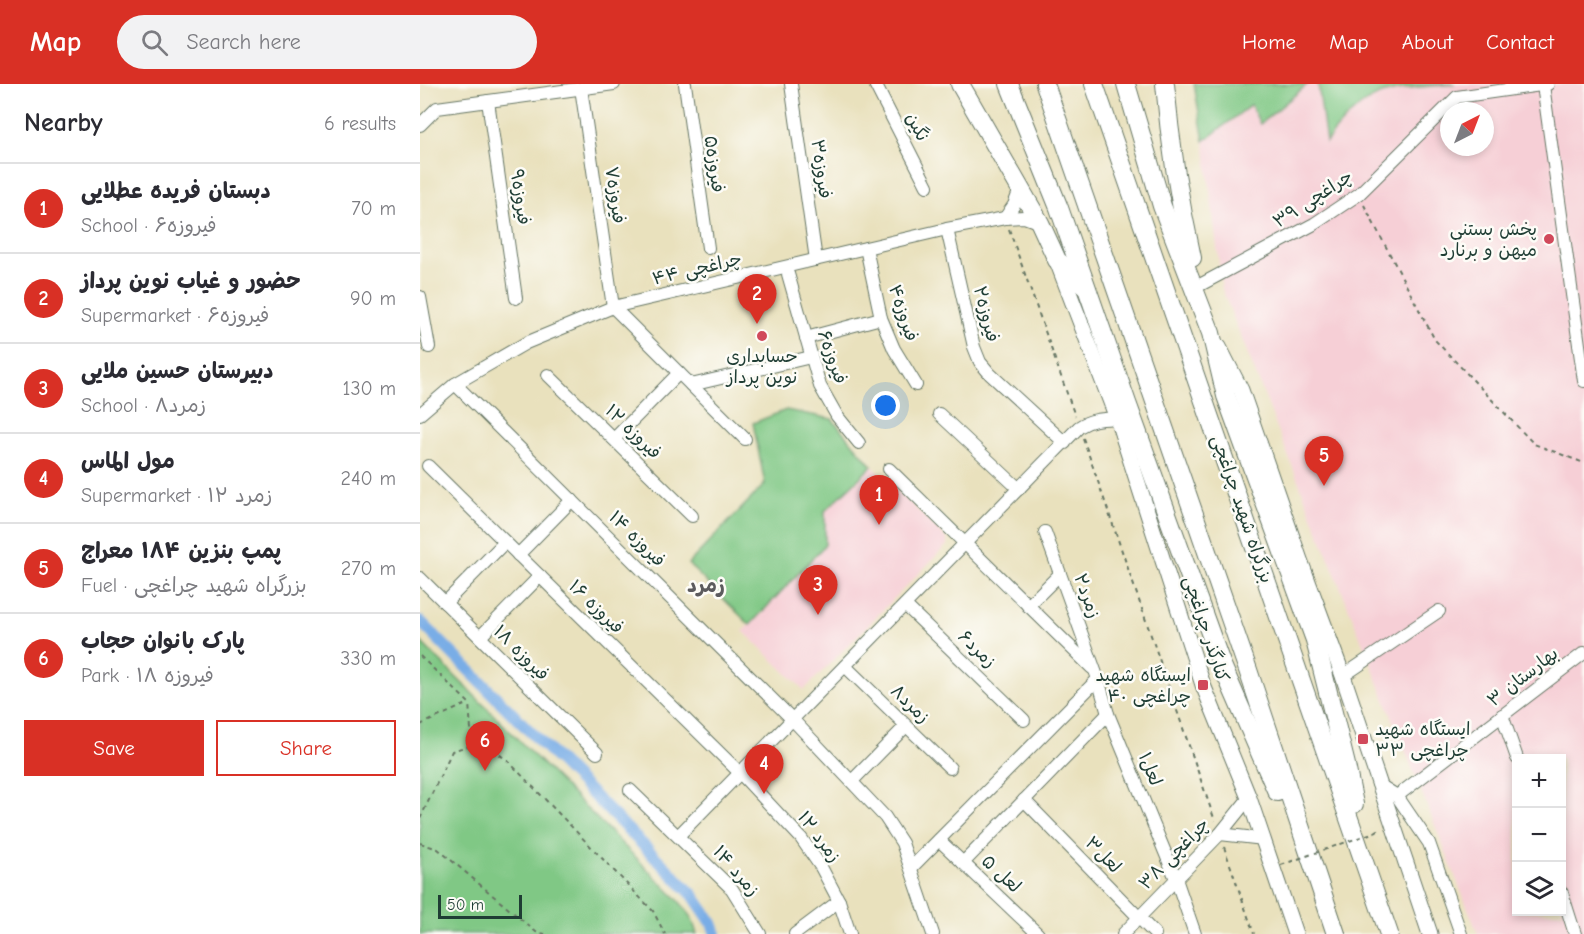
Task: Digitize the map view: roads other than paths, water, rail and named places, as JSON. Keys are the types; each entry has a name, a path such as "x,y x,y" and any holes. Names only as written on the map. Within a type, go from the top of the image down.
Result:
{"highway":[{"path":"960,84 1040,223 1057,260 1087,288"},
{"path":"1009,84 1059,208 1221,663 1321,892"},
{"path":"1045,84 1248,670 1336,934"},
{"name":"بزرگراه شهید چراغچی","path":"1094,84 1389,934"},
{"path":"1126,84 1162,206 1211,333 1226,396 1315,640 1346,765 1366,867"},
{"path":"1165,84 1180,205 1203,312"}],"main road":[{"path":"1057,260 1101,375"},
{"name":"کنارگذر چراغچی","path":"1102,331 1101,375 1203,685 1249,798 1295,934"},
{"path":"1211,333 1241,390 1430,934"}],"street":[{"path":"420,125 437,108 564,87 581,88 614,84"},
{"name":"فیروزه۵","path":"685,84 708,248"},
{"name":"فیروزه۳","path":"791,84 816,260"},
{"name":"نگین","path":"875,84 927,186"},
{"path":"1545,84 1584,381"},
{"name":"چراغچی ۳۹","path":"1198,286 1314,224 1359,194 1457,97 1545,84"},
{"name":"فیروزه۷","path":"581,88 613,307"},
{"name":"فیروزه۹","path":"488,101 516,298"},
{"path":"1005,218 1014,205 1020,189"},
{"name":"چراغچی ۴۴","path":"420,414 455,384 526,343 613,307 947,229 1005,218 1024,217 1040,223"},
{"name":"فیروزه۲","path":"947,229 974,347 980,362 1065,443"},
{"name":"فیروزه۴","path":"866,248 882,318 894,349 916,385"},
{"name":"فیروزه۶","path":"788,274 820,386 837,416 859,443"},
{"path":"420,297 429,347 420,338"},
{"path":"613,307 745,439"},
{"path":"806,338 882,318"},
{"path":"691,385 811,357"},
{"path":"614,439 679,373"},
{"name":"فیروزه ۱۲","path":"548,375 692,516"},
{"name":"فیروزه ۱۴","path":"455,384 792,719 885,817 902,843 912,867 933,934"},
{"path":"939,414 1019,489"},
{"path":"679,835 1079,427 1097,419 1117,418"},
{"name":"فیروزه ۱۶","path":"428,466 740,773"},
{"path":"889,469 1096,675 912,867"},
{"path":"518,555 572,500"},
{"name":"زمرد۲","path":"1045,532 1096,675"},
{"path":"445,603 505,542"},
{"path":"1028,606 1060,574"},
{"path":"480,637 540,576"},
{"name":"فیروزه ۱۸","path":"420,579 597,753"},
{"name":"زمرد۶","path":"905,605 1024,720"},
{"path":"1342,676 1438,611"},
{"name":"بهارستان ۳","path":"1397,796 1584,652"},
{"name":"زمرد۸","path":"845,666 950,768"},
{"name":"لعل۱","path":"1096,675 1108,714 1176,879 1195,934"},
{"path":"963,863 1108,714"},
{"path":"1502,715 1515,754"},
{"path":"852,781 906,726"},
{"name":"زمرد ۱۲","path":"740,773 801,838 821,867 839,901 850,934"},
{"path":"1378,784 1397,796 1429,843 1461,934"},
{"name":"زمرد ۱۴","path":"630,790 679,835 732,889 760,934"},
{"name":"چراغچی ۳۸","path":"1123,934 1220,834 1249,798"},
{"name":"لعل۳","path":"1024,800 1155,934"},
{"path":"1220,834 1264,839"},
{"name":"لعل ۵","path":"939,840 1038,934"},
{"path":"795,934 839,901"},
{"path":"1566,905 1575,934"}],"waterway":[{"path":"420,621 693,895 712,923 716,934"}],"place":[{"name":"پخش بستنی میهن و برنارد","path":"1549,239"},
{"name":"حضور و غیاب نوین پرداز","path":"757,324"},
{"name":"حسابداری نوین پرداز","path":"762,336"},
{"name":"پمپ بنزین ۱۸۴ معراج","path":"1324,486"},
{"name":"دبستان فریده عطلایی","path":"879,525"},
{"name":"دبیرستان حسین ملایی","path":"818,615"},
{"name":"ایستگاه شهید چراغچی ۴۰","path":"1203,685"},
{"name":"ایستگاه شهید چراغچی ۳۳","path":"1363,739"},
{"name":"پارک بانوان حجاب","path":"485,771"},
{"name":"مول الماس","path":"764,794"}],"district":[{"name":"زمرد","path":"706,585"}]}
